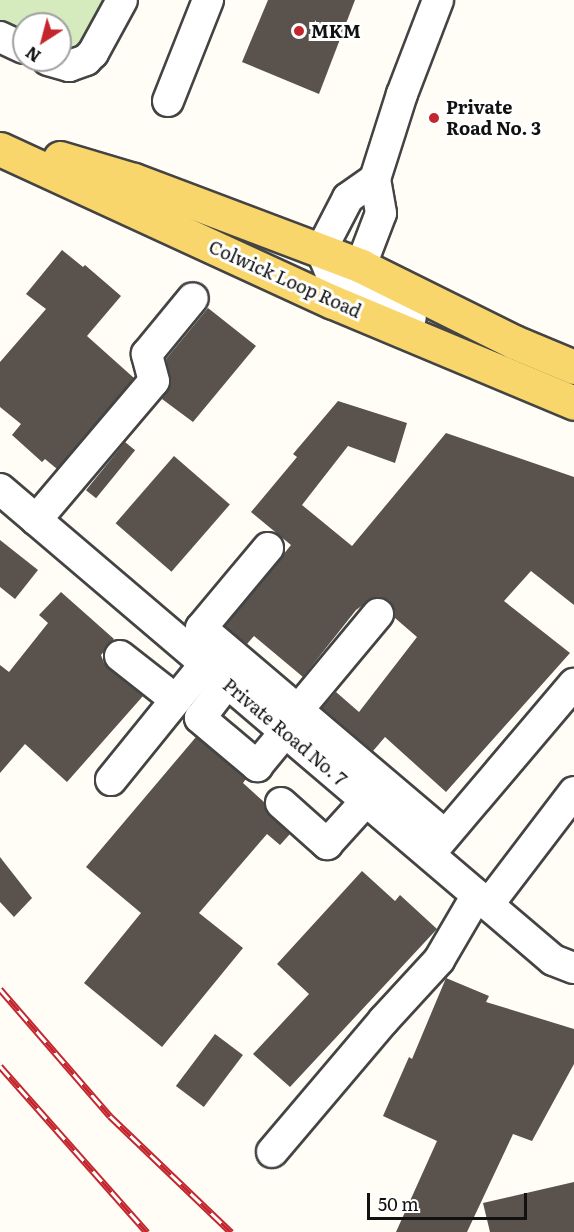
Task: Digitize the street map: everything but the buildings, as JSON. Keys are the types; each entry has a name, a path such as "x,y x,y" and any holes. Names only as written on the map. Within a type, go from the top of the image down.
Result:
{"main road":[{"name":"Colwick Loop Road","path":"0,149 38,151 134,180 321,250 348,287 574,403"},
{"name":"Colwick Loop Road","path":"0,149 348,287 514,342 574,368"}],"street":[{"path":"72,65 86,60 93,53 122,0"},
{"path":"168,101 208,0"},
{"path":"438,0 402,94 375,179 381,213 348,287 574,391"},
{"path":"321,250 348,198 375,179"},
{"path":"36,520 154,381 147,354 193,298"},
{"name":"Private Road No. 7","path":"0,489 216,673 292,721 366,801 437,845 483,900 553,960 574,968"},
{"path":"268,548 201,627 292,721 437,845 574,684"},
{"path":"216,673 200,718 257,766 378,614"},
{"path":"120,656 176,700"},
{"path":"111,780 176,700 216,673"},
{"path":"272,1152 383,1021 439,960 483,900 574,792"},
{"path":"281,803 327,844 366,801"}],"green space":[{"path":"0,0 108,0 92,32 73,48 72,12 12,12 12,32 0,25"}],"railway":[{"path":"0,989 110,1116 231,1232"},
{"path":"0,1066 147,1232"}],"place":[{"name":"MKM","path":"299,31"},
{"name":"Private Road No. 3","path":"434,118"}]}
